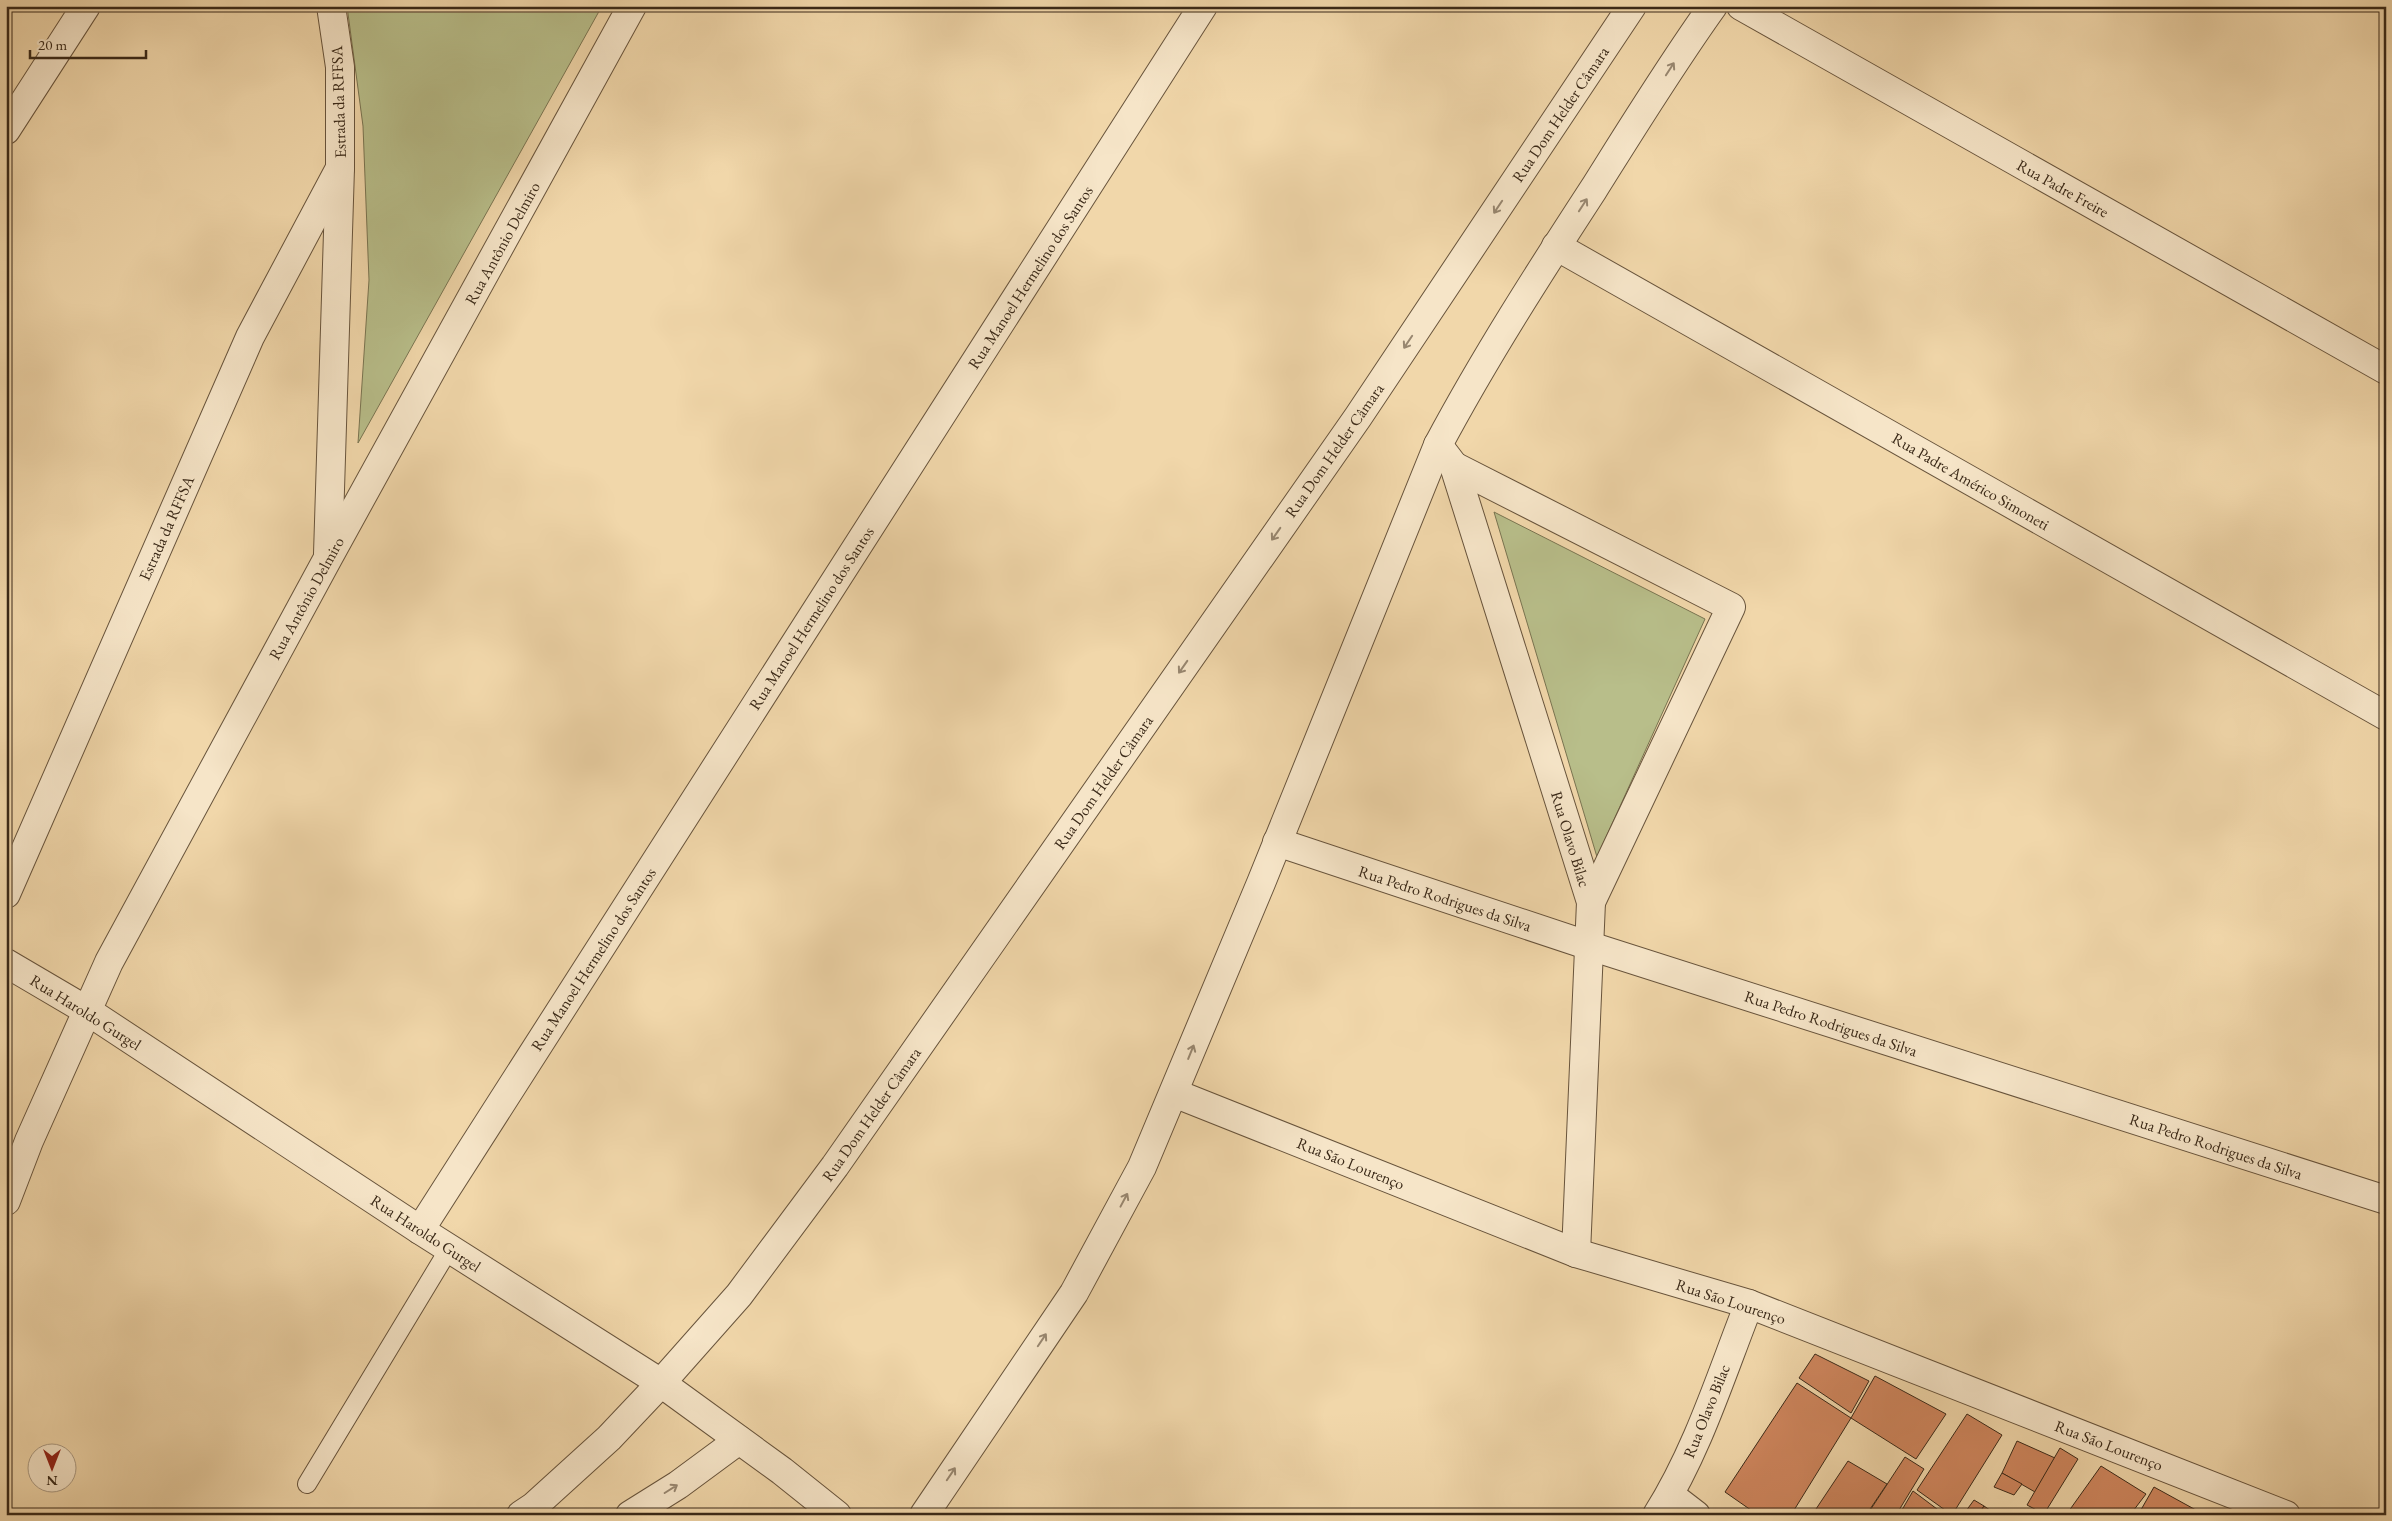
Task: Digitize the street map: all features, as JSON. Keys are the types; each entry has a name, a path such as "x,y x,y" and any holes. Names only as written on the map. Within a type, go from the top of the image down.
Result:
{"street":[{"path":"6,130 86,6"},
{"name":"Estrada da RFFSA","path":"328,558 340,168 340,67 331,6"},
{"name":"Rua Antônio Delmiro","path":"6,1201 29,1141 109,962 328,558 632,6"},
{"name":"Rua Manoel Hermelino dos Santos","path":"420,1230 1203,6"},
{"name":"Rua Dom Helder Câmara","path":"521,1515 533,1507 609,1438 661,1383 739,1295 835,1166 1358,417 1632,6"},
{"path":"924,1515 1074,1293 1142,1167 1174,1094 1277,842 1446,456 1463,398 1556,246 1688,40 1713,6"},
{"name":"Rua Padre Freire","path":"1741,6 2386,370"},
{"name":"Estrada da RFFSA","path":"6,894 250,337 340,168"},
{"name":"Rua Padre Américo Simoneti","path":"1556,246 2386,716"},
{"path":"1446,456 1731,607 1591,902"},
{"name":"Rua Olavo Bilac","path":"1446,456 1591,902 1576,1253"},
{"name":"Rua Pedro Rodrigues da Silva","path":"1277,842 1590,946 2386,1200"},
{"name":"Rua Haroldo Gurgel","path":"6,962 86,1010 449,1249 661,1383 837,1515"},
{"name":"Rua São Lourenço","path":"1174,1094 1576,1253 1749,1304 2286,1515"},
{"name":"Rua Olavo Bilac","path":"1663,1505 1696,1440 1749,1304"},
{"path":"630,1515 678,1485 739,1440"},
{"path":"1663,1505 1696,1515"}],"lane":[{"path":"307,1484 449,1249"}],"green space":[{"path":"347,6 602,6 358,443 369,280 363,126"},
{"path":"1494,512 1705,619 1597,857"}],"building":[{"path":"1815,1354 1869,1381 1851,1413 1799,1378"},
{"path":"1875,1376 1946,1414 1916,1459 1851,1418"},
{"path":"1797,1383 1851,1418 1791,1515 1758,1515 1725,1492"},
{"path":"1967,1414 2002,1435 1952,1515 1917,1490"},
{"path":"2017,1441 2055,1458 2035,1492 2002,1473"},
{"path":"2060,1448 2078,1459 2044,1514 2027,1505"},
{"path":"1905,1457 1924,1469 1896,1515 1867,1515"},
{"path":"1848,1461 1887,1484 1866,1515 1812,1515"},
{"path":"2101,1466 2146,1494 2130,1515 2066,1515"},
{"path":"2002,1473 2022,1484 2014,1495 1994,1487"},
{"path":"2154,1487 2205,1515 2138,1515"},
{"path":"1913,1491 1945,1515 1899,1515"},
{"path":"1974,1500 1984,1506 1978,1515 1963,1515"},
{"path":"1984,1506 1997,1515 1978,1515"}]}
